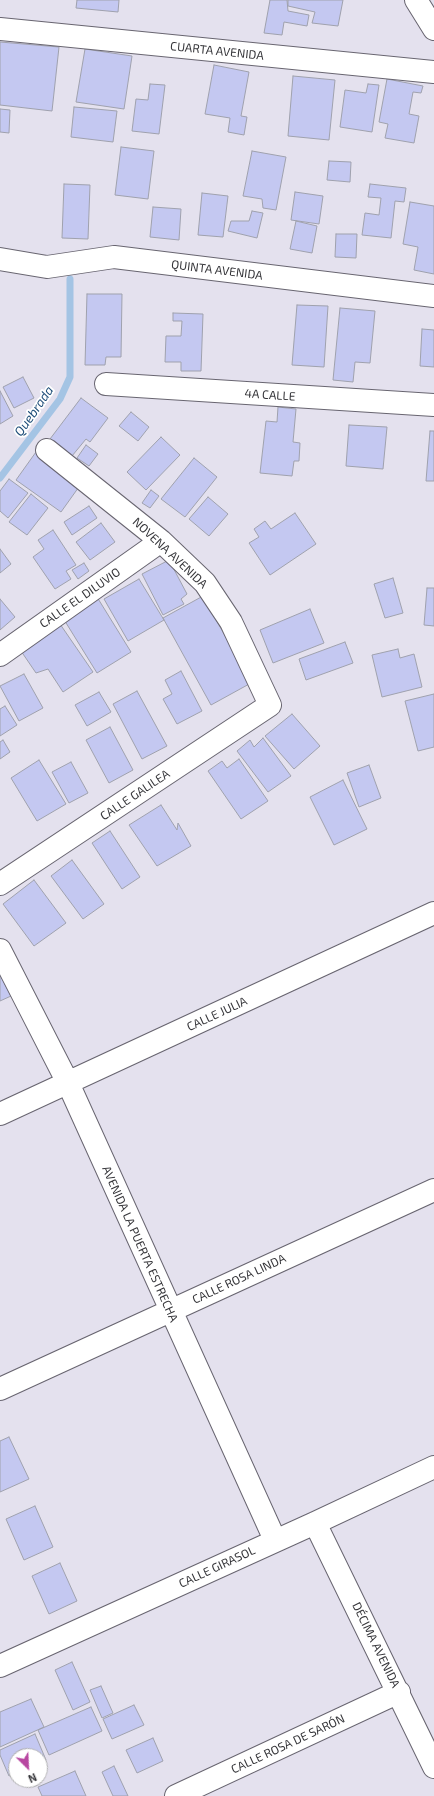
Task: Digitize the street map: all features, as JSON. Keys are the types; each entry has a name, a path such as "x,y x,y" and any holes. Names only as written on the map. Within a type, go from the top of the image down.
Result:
{"street":[{"path":"416,0 434,29"},
{"name":"CUARTA AVENIDA","path":"0,29 434,72"},
{"name":"QUINTA AVENIDA","path":"0,259 47,267 114,257 434,296"},
{"name":"4A CALLE","path":"106,384 434,405"},
{"name":"NOVENA AVENIDA","path":"47,450 161,541 205,583 231,622 270,705"},
{"name":"CALLE EL DILUVIO","path":"0,654 161,541"},
{"name":"CALLE GALILEA","path":"0,884 270,705"},
{"name":"CALLE JULIA","path":"0,1114 434,913"},
{"name":"AVENIDA LA PUERTA ESTRECHA","path":"0,950 68,1083 275,1540"},
{"name":"CALLE ROSA LINDA","path":"0,1388 434,1190"},
{"name":"CALLE GIRASOL","path":"0,1666 315,1523 434,1467"},
{"name":"DÉCIMA AVENIDA","path":"315,1523 399,1692 434,1767"},
{"name":"CALLE ROSA DE SARÓN","path":"176,1796 399,1692"}],"building":[{"path":"77,0 119,0 118,12 76,8"},
{"path":"270,0 287,0 288,11 309,15 307,26 284,22 282,35 264,33"},
{"path":"288,0 343,0 338,26 312,23 315,12 288,6"},
{"path":"0,42 59,47 52,111 0,105"},
{"path":"85,49 132,56 124,109 76,102"},
{"path":"214,65 249,72 241,116 247,117 244,135 228,132 230,118 205,114"},
{"path":"293,76 335,80 329,140 288,136"},
{"path":"387,79 423,86 421,93 413,92 409,114 419,116 414,143 385,138 388,124 379,122"},
{"path":"150,84 165,85 159,134 132,131 136,99 148,100"},
{"path":"368,84 379,85 372,132 340,127 345,90 366,93"},
{"path":"74,107 117,111 113,142 71,137"},
{"path":"0,109 10,110 9,133 0,132"},
{"path":"121,147 154,151 148,199 115,195"},
{"path":"252,151 286,157 276,210 263,208 262,199 243,196"},
{"path":"329,161 351,162 350,182 327,180"},
{"path":"64,184 90,185 88,239 62,238"},
{"path":"370,184 406,188 404,202 395,201 391,238 362,235 365,213 379,215 381,198 368,197"},
{"path":"295,192 323,196 319,224 291,220"},
{"path":"202,193 228,196 223,237 198,235"},
{"path":"410,202 434,206 434,274 414,270 418,247 403,244"},
{"path":"153,207 181,209 179,240 150,237"},
{"path":"252,211 263,213 257,238 228,231 231,221 249,221"},
{"path":"296,221 317,226 312,253 290,249"},
{"path":"336,234 357,234 356,258 335,257"},
{"path":"87,294 122,294 121,357 106,357 105,365 85,365"},
{"path":"297,305 328,306 324,367 292,365"},
{"path":"340,308 375,311 370,363 355,362 353,382 333,380"},
{"path":"173,313 203,314 201,371 181,371 181,362 165,362 166,336 181,336 182,321 173,321"},
{"path":"422,329 434,330 434,367 420,366"},
{"path":"23,377 34,398 14,408 3,387"},
{"path":"0,391 13,416 0,424"},
{"path":"81,398 108,418 90,442 86,439 72,456 50,439"},
{"path":"278,407 296,409 293,442 300,443 299,461 294,461 292,476 260,473 266,421 277,422"},
{"path":"131,412 149,427 138,441 119,426"},
{"path":"349,425 387,427 383,469 346,466"},
{"path":"430,431 434,431 434,481 426,481"},
{"path":"161,437 180,455 146,490 127,472"},
{"path":"86,445 98,454 89,466 77,458"},
{"path":"36,452 81,484 61,512 16,480"},
{"path":"194,458 217,477 185,517 161,499"},
{"path":"9,479 28,493 8,518 0,511 0,491"},
{"path":"151,490 159,496 150,508 142,503"},
{"path":"31,494 48,508 27,535 9,522"},
{"path":"208,497 228,514 209,536 189,519"},
{"path":"89,506 97,518 72,535 64,522"},
{"path":"295,513 316,544 270,575 249,543 259,537 254,529 265,521 271,529"},
{"path":"101,523 115,542 90,560 76,542"},
{"path":"53,530 76,565 66,571 71,579 55,589 33,557 44,549 38,540"},
{"path":"0,549 11,564 0,573"},
{"path":"169,560 187,594 181,599 184,604 163,615 142,574"},
{"path":"84,563 89,571 78,579 72,570"},
{"path":"393,578 403,613 385,618 374,584"},
{"path":"139,579 164,620 128,641 104,599"},
{"path":"427,588 434,588 434,626 424,625"},
{"path":"203,596 251,683 211,705 163,618"},
{"path":"97,597 131,652 97,673 63,618"},
{"path":"0,599 15,617 0,630"},
{"path":"310,609 324,643 273,663 260,630"},
{"path":"60,624 93,672 63,692 48,669 36,673 21,651"},
{"path":"345,642 353,663 306,680 299,659"},
{"path":"398,649 400,658 414,654 422,687 382,697 372,655"},
{"path":"181,671 202,711 177,724 163,699 172,694 165,680"},
{"path":"24,674 43,708 19,721 0,686"},
{"path":"137,691 167,746 142,759 113,704"},
{"path":"99,692 111,712 87,726 75,705"},
{"path":"434,694 434,747 418,751 405,701"},
{"path":"5,706 17,725 0,736 0,709"},
{"path":"292,714 320,746 294,769 265,736"},
{"path":"110,727 133,770 109,783 86,740"},
{"path":"263,738 291,776 268,792 237,751 250,740 254,747"},
{"path":"3,740 10,752 0,759 0,742"},
{"path":"239,759 268,801 241,819 208,771 222,761 227,768"},
{"path":"39,760 66,804 37,821 11,778"},
{"path":"71,762 88,793 69,803 52,772"},
{"path":"369,765 381,798 359,807 347,773"},
{"path":"343,780 367,829 334,845 310,797"},
{"path":"161,805 177,830 178,823 191,846 157,866 129,825"},
{"path":"110,831 140,877 122,889 92,843"},
{"path":"72,860 104,904 83,919 51,876"},
{"path":"34,880 66,923 34,946 3,904"},
{"path":"0,974 11,996 0,1001"},
{"path":"9,1437 29,1479 0,1492 0,1441"},
{"path":"35,1506 53,1547 24,1560 6,1519"},
{"path":"60,1563 77,1601 49,1614 32,1576"},
{"path":"72,1662 90,1702 73,1710 55,1670"},
{"path":"101,1686 113,1713 102,1718 90,1690"},
{"path":"31,1699 44,1727 0,1747 0,1712"},
{"path":"134,1705 144,1725 112,1739 103,1719"},
{"path":"91,1707 102,1731 49,1755 48,1748 46,1748 38,1730"},
{"path":"35,1734 41,1748 8,1748 8,1774 0,1755 0,1750"},
{"path":"153,1738 163,1761 137,1773 126,1750"},
{"path":"114,1766 128,1796 113,1796 102,1772"},
{"path":"75,1771 86,1796 42,1796 38,1788 48,1788 48,1783"}],"waterway":[{"name":"Quebrada","path":"0,478 60,399 70,377 70,279"}]}
